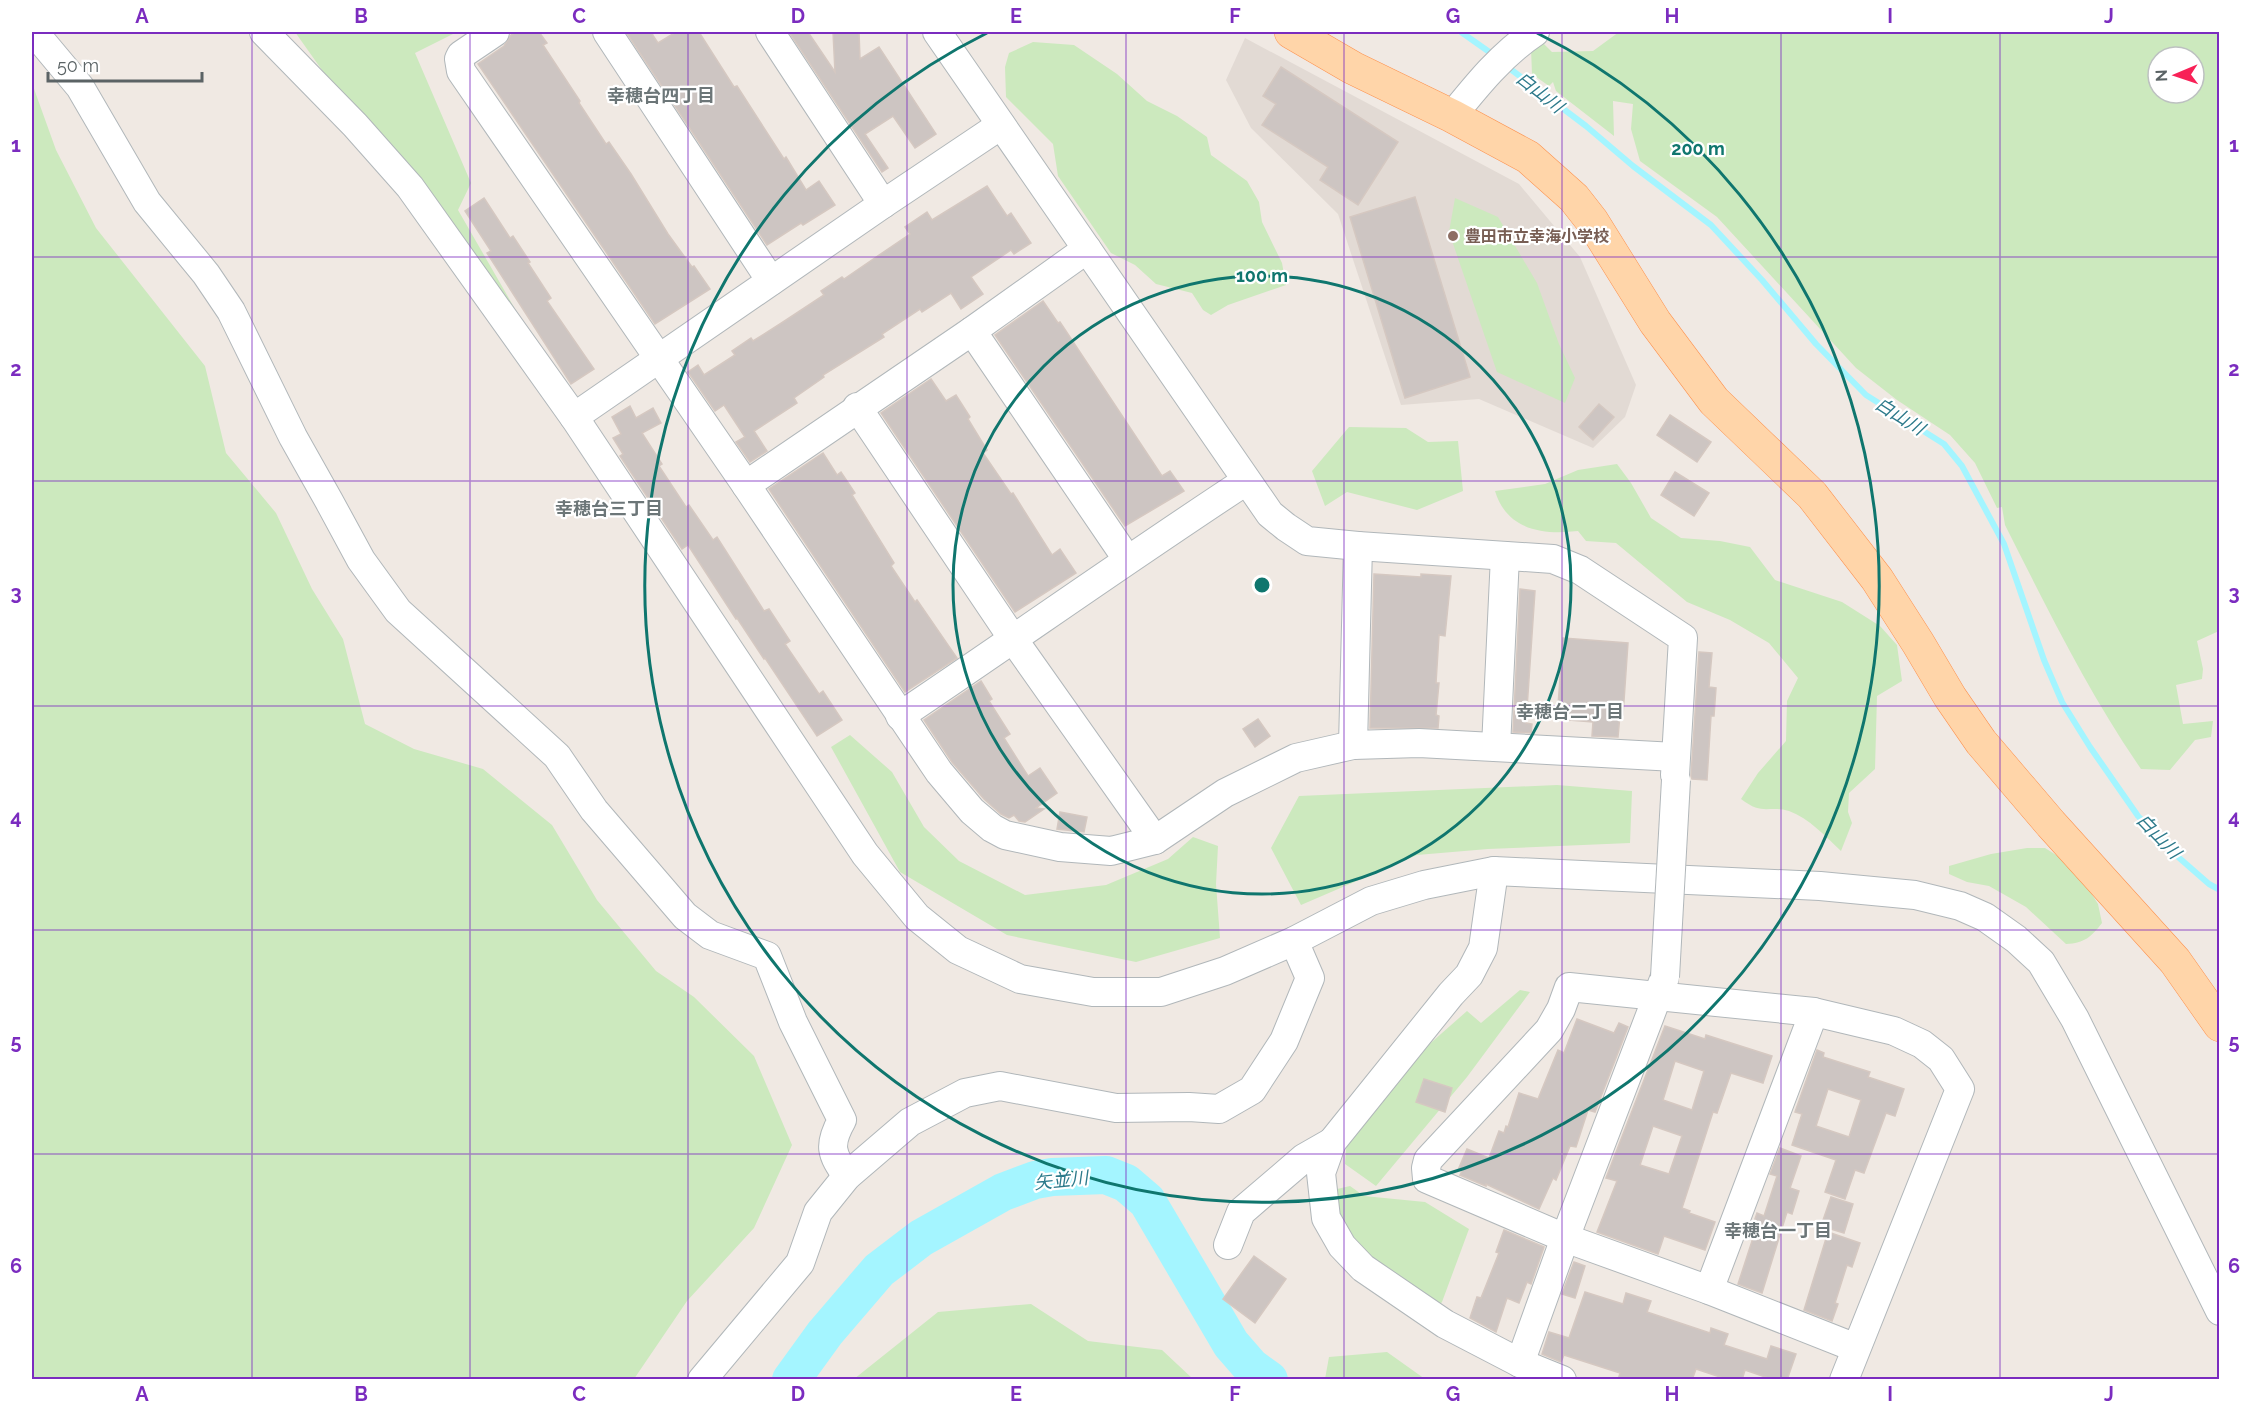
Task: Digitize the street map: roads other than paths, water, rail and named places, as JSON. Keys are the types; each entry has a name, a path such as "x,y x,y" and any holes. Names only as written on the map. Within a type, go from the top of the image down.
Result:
{"main road":[{"path":"1291,32 1353,68 1452,116 1528,157 1574,198 1598,231 1655,322 1714,401 1812,495 1877,579 1950,697 1981,742 2051,824 2175,961 2220,1025"}],"street":[{"path":"34,32 80,87 147,202 207,274 231,311 293,437 350,540 398,611 557,756 594,810 685,916 710,934 767,956 793,1022 842,1120 833,1136 835,1159 847,1176"},
{"path":"264,32 355,125 410,187 574,417 865,854 917,918 958,950 1020,980 1093,992 1161,992 1225,972 1294,941 1371,901 1424,885 1494,871 1820,886 1915,895 1960,906 1985,917 2016,939 2041,962 2075,1019 2220,1311"},
{"path":"495,32 461,55 459,59 461,71 939,772 972,811 992,828 1005,835 1060,847 1111,851 1155,840 1225,794 1296,758 1353,744 1419,743 1496,747 1675,768"},
{"path":"607,32 771,281"},
{"path":"770,32 884,204"},
{"path":"937,32 1246,481 1270,514 1286,527 1307,541 1553,559 1580,570 1683,638 1661,986 1520,1363"},
{"path":"1452,116 1476,87 1527,37"},
{"path":"574,417 1001,125"},
{"path":"746,486 1087,249"},
{"path":"972,331 1126,560"},
{"path":"857,407 1014,639 1155,840"},
{"path":"900,716 1126,560 1246,481"},
{"path":"1353,744 1358,546"},
{"path":"1496,747 1505,556"},
{"path":"1494,871 1483,948 1469,975 1451,994 1332,1142 1321,1173 1326,1218 1342,1246 1363,1268 1445,1324 1520,1363 1562,1380"},
{"path":"702,1380 800,1263 818,1212 847,1176 910,1122 965,1093 1000,1086 1116,1108 1219,1109 1252,1090 1284,1041 1310,978 1294,941"},
{"path":"1844,1380 1960,1089 1941,1059 1922,1044 1894,1031 1814,1012 1661,986 1569,987 1561,1009 1549,1030 1428,1160 1427,1179 1565,1238 1710,1290 1856,1348"},
{"path":"1710,1290 1814,1012"},
{"path":"1228,1245 1241,1212 1304,1158 1332,1142"}],"waterway":[{"name":"白山川","path":"1461,32 1495,56"},
{"name":"白山川","path":"1505,65 1711,225 1762,280 1816,344 1866,395 1944,444 1962,466 2004,544 2044,660 2062,702 2138,816 2177,856 2209,884 2220,890"},
{"name":"矢並川","path":"791,1380 825,1333 879,1270 921,1238 1003,1192 1035,1180 1106,1175 1126,1183 1147,1201 1231,1344 1251,1367 1269,1380"}],"place":[{"name":"豊田市立幸海小学校","path":"1453,236"}],"district":[{"name":"幸穂台四丁目","path":"661,95"},
{"name":"幸穂台三丁目","path":"609,508"},
{"name":"幸穂台二丁目","path":"1570,711"},
{"name":"幸穂台一丁目","path":"1778,1230"}]}
